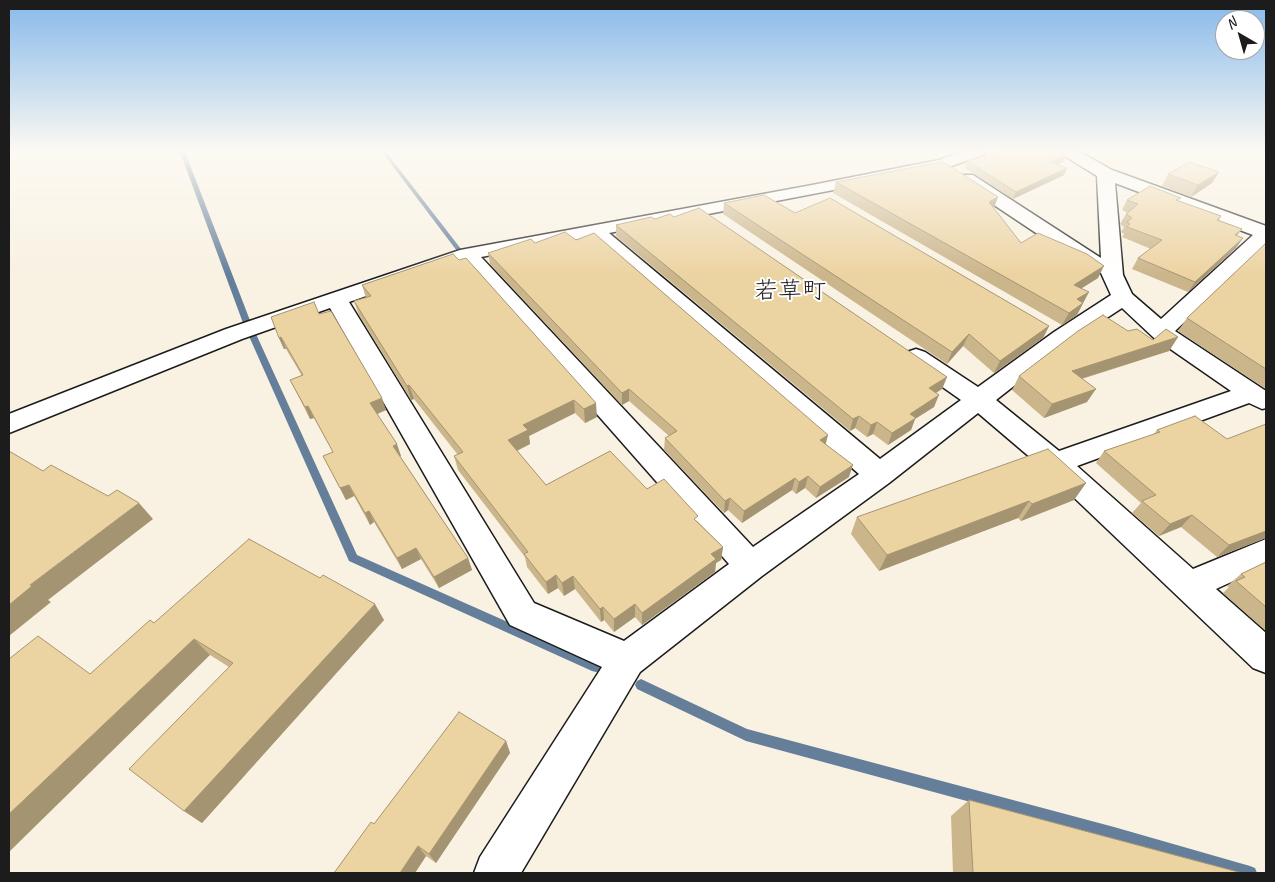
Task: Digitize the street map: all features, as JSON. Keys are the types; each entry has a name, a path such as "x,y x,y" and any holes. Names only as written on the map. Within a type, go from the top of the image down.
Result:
{"street":[{"path":"9,424 234,334 467,254 703,212 796,193"},
{"path":"817,193 838,206"},
{"path":"985,193 1117,286 1161,332 1258,398"},
{"path":"1108,193 1117,286"},
{"path":"1158,193 1266,233 1161,332"},
{"path":"703,212 727,228"},
{"path":"594,231 879,475"},
{"path":"467,254 751,566"},
{"path":"496,873 627,660 751,566 879,475 978,399 1053,332 1117,286"},
{"path":"336,299 522,614 627,660"},
{"path":"897,344 978,399 1055,463 1266,656"},
{"path":"1055,463 1258,398"},
{"path":"1188,586 1266,552"}],"building":[{"path":"856,193 992,193 998,197 989,202 1021,243 1038,233 1087,254 1104,266 1074,285 1089,292 1077,299 1083,303 1069,313"},
{"path":"1138,193 1168,193 1181,198 1176,200 1221,216 1217,220 1242,229 1235,235 1243,238 1195,282 1138,258 1162,240 1127,227 1130,224 1127,222 1132,218 1126,214 1138,204 1127,200"},
{"path":"764,195 795,213 830,198 1049,326 1000,361 969,334 952,352 724,203"},
{"path":"699,208 947,377 929,388 939,395 910,414 916,418 892,433 877,422 871,425 859,416 853,419 616,225 651,217 655,219 670,214 674,217"},
{"path":"565,232 576,240 594,233 828,435 820,440 853,465 820,487 808,476 799,482 795,478 744,511 730,498 725,501 665,438 677,431 629,389 622,393 488,253 531,239 535,243"},
{"path":"1266,244 1266,369 1187,318"},
{"path":"453,254 459,260 466,258 596,403 584,409 574,400 523,425 528,430 508,440 546,485 610,451 647,489 664,479 698,516 694,519 723,547 711,554 716,559 642,613 635,604 614,619 603,607 600,609 573,576 562,583 556,575 546,582 524,554 528,552 454,456 463,452 409,385 407,386 354,301 371,296 362,285"},
{"path":"314,302 319,314 331,311 382,398 370,403 397,444 393,446 468,558 434,577 416,548 397,558 369,511 365,513 349,485 340,488 323,456 333,452 308,406 305,407 290,380 303,375 281,337 279,338 271,317"},
{"path":"1103,315 1128,331 1137,329 1153,340 1166,329 1178,337 1072,371 1096,389 1052,404 1019,376 1078,331"},
{"path":"1195,416 1227,439 1266,424 1266,531 1229,545 1192,515 1170,524 1142,501 1156,495 1104,451 1160,432 1157,430"},
{"path":"1048,449 1086,483 1032,504 1029,501 887,555 857,517"},
{"path":"9,451 43,471 51,465 108,496 117,490 139,503 30,585 32,586 9,605"},
{"path":"249,539 320,578 323,575 375,604 184,811 129,769 233,663 194,639 9,814 9,659 38,636 90,674 150,620 154,623"},
{"path":"1266,562 1266,607 1236,581 1245,577 1241,574"},
{"path":"459,712 506,741 429,854 418,846 400,873 334,873 371,822 374,824"},
{"path":"969,800 1242,873 973,873"}],"waterway":[{"path":"198,193 247,323"},
{"path":"416,193 459,250"},
{"path":"252,334 353,558 596,667"},
{"path":"641,685 746,735 1114,834 1250,873"}],"district":[{"name":"若草町","path":"790,292"}]}
